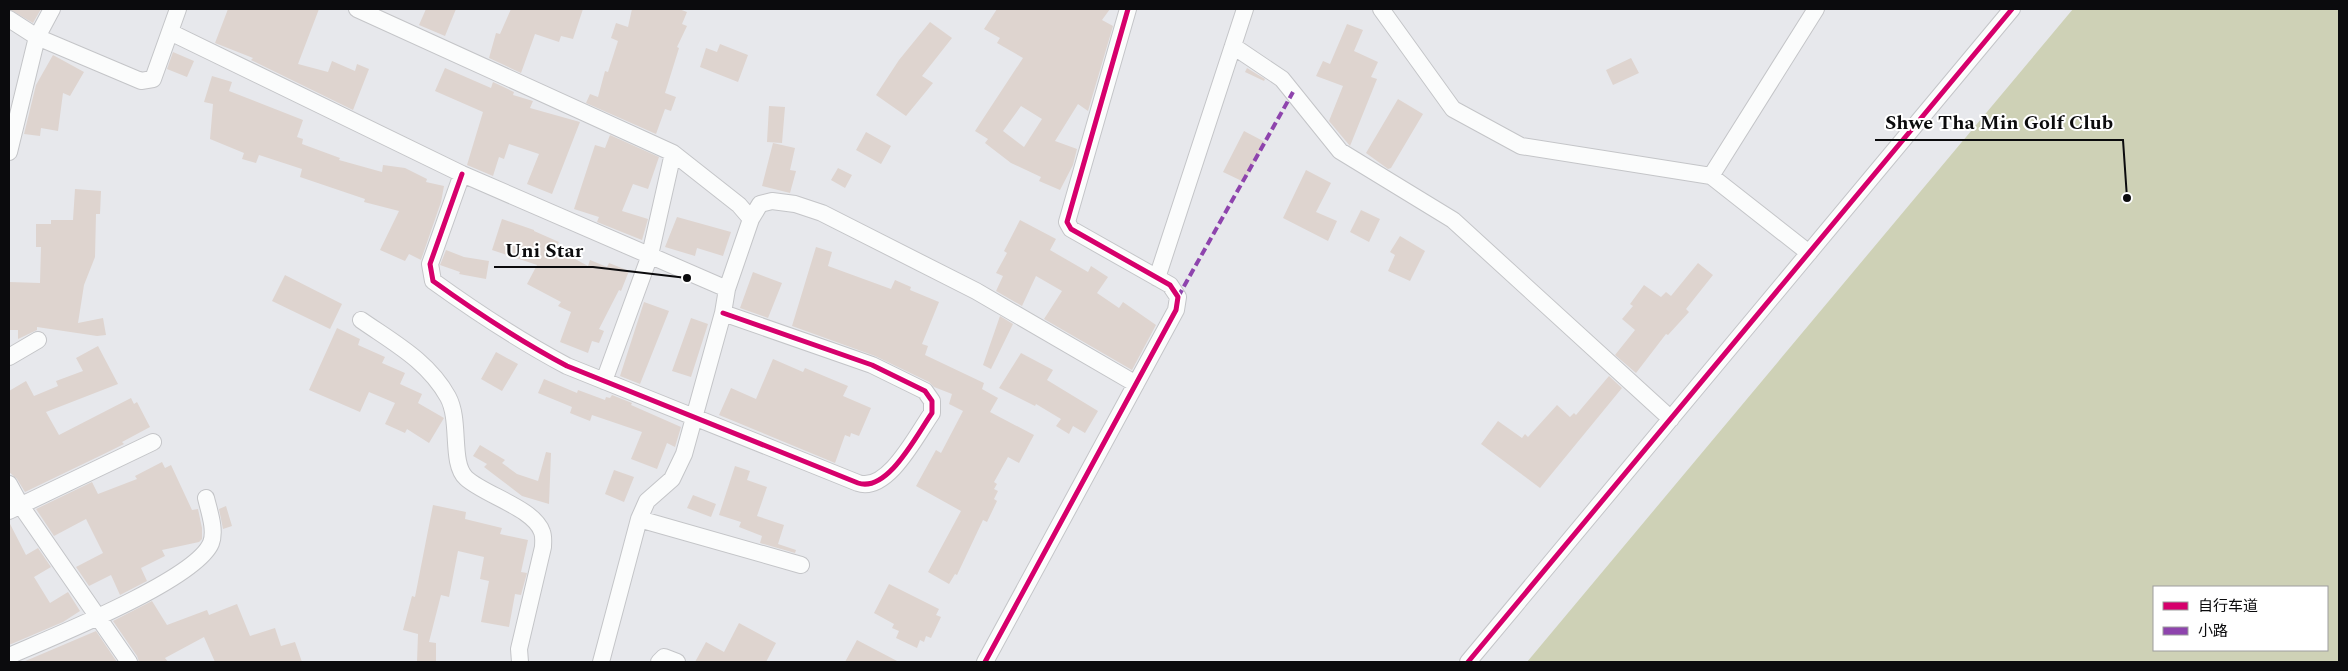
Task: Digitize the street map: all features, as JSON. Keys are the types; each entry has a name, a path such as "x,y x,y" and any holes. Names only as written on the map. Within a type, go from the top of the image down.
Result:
{"street":[{"path":"9,152 37,37 52,9"},
{"path":"9,19 37,37 141,81 153,79 178,9"},
{"path":"357,9 673,153 725,194 751,219"},
{"path":"984,662 1176,310 1178,297 1170,285 1071,229 1067,222 1128,9"},
{"path":"1157,278 1245,9"},
{"path":"1381,9 1453,109 1521,146 1712,176 1809,253"},
{"path":"1712,176 1816,9"},
{"path":"1468,662 2012,9"},
{"path":"170,32 462,174 728,289"},
{"path":"1233,46 1282,79 1340,151 1453,220 1671,419"},
{"path":"604,381 650,255 673,153"},
{"path":"462,174 430,264 433,281 536,350 567,366 866,485 890,474 932,412 932,401 925,392 872,365 723,313"},
{"path":"601,662 639,519 647,500 672,479 684,454 728,289 751,219 760,204 772,201 795,204 822,213 976,291 1136,384"},
{"path":"360,320 422,362 449,398 456,421 458,465 465,477 535,520 542,533 543,548 519,649 520,662"},
{"path":"9,357 38,340"},
{"path":"15,509 153,442"},
{"path":"9,484 15,509 97,616 129,662"},
{"path":"9,656 156,588 199,561 208,550 213,533 206,498"},
{"path":"639,519 801,566"},
{"path":"659,662 664,657 678,662"}],"green space":[{"path":"2073,9 2339,9 2339,662 1527,662"}],"building":[{"path":"9,9 41,9 33,23"},
{"path":"228,9 319,9 298,64 328,72 332,61 355,71 357,64 369,69 353,110 251,60 253,58 215,43"},
{"path":"426,9 456,9 445,36 419,25"},
{"path":"511,9 583,9 573,39 561,36 559,42 535,34 521,73 489,58 496,33 500,34"},
{"path":"632,9 679,9 687,12 682,24 687,26 677,47 679,48 665,93 676,97 671,111 665,109 656,134 586,103 590,94 598,97 605,71 608,72 618,41 611,38 616,23 628,27"},
{"path":"997,9 1110,9 1102,20 1113,26 1088,111 1078,104 1055,141 1077,149 1073,165 1060,190 1039,181 1041,177 1011,163 985,143 988,139 975,131 1023,58 997,43 1000,38 984,29","holes":["1021,106 1042,119 1024,147 1003,131"]},
{"path":"930,22 952,38 922,76 933,83 906,116 876,95 899,60"},
{"path":"1347,24 1363,30 1354,51 1378,62 1371,77 1377,79 1350,146 1329,121 1343,86 1316,76 1323,61 1330,64"},
{"path":"720,44 748,55 738,82 700,67 706,48 717,52"},
{"path":"173,52 194,61 187,77 167,69"},
{"path":"53,55 84,72 70,96 63,93 58,131 41,128 40,136 24,134 36,85"},
{"path":"1631,58 1639,73 1613,85 1606,70"},
{"path":"445,68 491,88 493,82 514,92 513,95 533,101 530,108 580,122 552,194 527,184 539,154 509,144 504,159 499,157 493,176 467,165 483,112 435,91"},
{"path":"1247,68 1265,79 1264,81 1245,72"},
{"path":"212,76 232,82 229,91 303,120 297,137 303,139 302,144 340,158 339,160 382,172 383,165 405,168 427,179 426,182 444,186 441,202 421,260 409,254 405,261 380,250 399,211 364,202 365,199 300,177 302,169 259,155 256,163 242,159 244,153 210,139 213,104 204,102"},
{"path":"1398,99 1423,114 1391,168 1388,169 1366,153"},
{"path":"769,106 785,107 782,143 767,142"},
{"path":"1244,131 1265,142 1244,182 1223,172"},
{"path":"866,132 891,146 881,164 856,150"},
{"path":"610,135 659,157 648,189 633,184 622,211 648,219 642,240 597,222 599,217 574,209 595,145 605,148"},
{"path":"773,143 795,148 790,170 796,171 790,193 762,186"},
{"path":"838,168 852,175 845,188 831,180"},
{"path":"1306,170 1331,183 1316,212 1337,221 1328,241 1283,218"},
{"path":"75,189 101,191 100,214 96,214 95,257 84,285 78,323 103,318 106,335 97,336 37,327 37,330 18,339 18,330 9,330 9,282 40,283 41,247 36,247 36,224 51,224 51,220 73,220"},
{"path":"1361,210 1380,219 1369,242 1350,232"},
{"path":"677,217 731,232 723,256 697,248 695,256 665,247"},
{"path":"502,219 534,230 559,242 555,248 588,266 590,260 607,267 609,263 629,271 621,291 619,290 599,329 604,331 599,343 592,341 588,353 560,342 571,312 558,306 561,302 527,284 537,265 492,250"},
{"path":"1020,220 1056,239 1050,250 1088,272 1091,266 1108,277 1097,293 1119,308 1123,302 1156,325 1132,370 1044,319 1062,291 1036,276 1022,306 996,291 1003,276 996,273 1007,253 1004,251"},
{"path":"1400,236 1425,251 1410,281 1388,271 1395,255 1390,252"},
{"path":"816,247 832,252 828,266 891,289 895,280 911,287 910,290 939,302 922,344 928,346 925,355 984,383 982,389 998,398 990,412 1034,435 1019,463 1008,457 994,482 997,484 994,489 998,491 994,499 997,501 987,522 983,520 957,575 955,574 949,584 928,572 961,511 916,486 936,450 941,453 963,411 949,404 952,394 934,387 929,382 875,356 792,326"},
{"path":"446,250 464,257 489,261 486,279 459,274 460,272 440,265"},
{"path":"1698,263 1713,275 1686,309 1689,312 1668,335 1666,334 1636,373 1615,355 1635,330 1622,319 1633,306 1630,304 1644,285 1661,297 1666,292 1671,296"},
{"path":"753,272 782,283 768,318 740,308"},
{"path":"285,275 342,304 330,329 272,301"},
{"path":"644,302 669,311 640,384 620,376"},
{"path":"1000,316 1013,324 991,369 983,365"},
{"path":"691,318 708,324 691,377 672,371"},
{"path":"337,328 360,339 358,345 385,357 382,363 405,373 400,384 422,394 418,403 444,418 429,443 407,429 405,433 385,424 395,403 369,392 360,412 309,390"},
{"path":"98,346 118,384 46,412 59,435 131,398 134,404 137,402 150,427 122,442 124,444 25,492 17,479 9,472 9,391 26,381 34,396 58,386 56,381 83,371 76,358"},
{"path":"496,352 518,364 502,391 481,379"},
{"path":"1021,353 1053,370 1047,380 1098,411 1085,433 1073,426 1069,434 1056,426 1061,419 1036,404 1035,406 999,388"},
{"path":"773,359 803,372 805,368 848,386 843,396 871,408 859,436 851,433 850,437 845,435 835,463 719,415 731,388 756,399"},
{"path":"1609,376 1622,388 1540,488 1481,444 1498,421 1522,438 1525,434 1528,437 1557,405 1570,417 1574,413 1576,415"},
{"path":"544,379 577,393 578,390 605,400 606,397 610,398 612,395 681,427 675,447 667,443 657,469 631,459 642,432 592,415 590,421 570,413 572,407 538,393"},
{"path":"480,445 505,460 502,463 517,474 538,481 546,452 551,453 549,504 522,496 484,467 487,464 473,456"},
{"path":"162,462 165,468 171,465 192,510 198,509 202,539 199,542 162,550 165,556 141,568 147,581 120,595 111,575 89,586 76,567 103,553 86,519 54,536 36,509 92,482 98,494 137,479 135,476"},
{"path":"735,466 750,471 747,480 767,487 757,516 784,525 778,544 796,550 795,553 760,543 762,536 739,527 741,522 719,515"},
{"path":"614,470 634,477 624,502 605,494"},
{"path":"693,495 716,504 711,517 687,508"},
{"path":"433,505 466,512 465,519 502,528 500,534 528,540 521,572 527,573 521,595 515,594 509,627 481,622 489,581 480,579 484,557 458,551 449,597 441,595 429,642 436,643 436,662 417,662 418,634 403,630 412,596 415,597"},
{"path":"226,506 232,526 223,529 219,509"},
{"path":"9,522 26,555 38,548 51,567 34,577 50,603 68,592 80,611 63,622 9,645"},
{"path":"889,584 939,609 936,615 941,617 931,638 926,636 924,642 920,640 917,648 896,638 899,631 892,628 894,624 874,613"},
{"path":"152,601 167,625 207,610 209,615 237,604 250,636 275,628 281,646 295,642 302,662 215,662 204,637 165,658 168,662 139,662 137,656 113,621"},
{"path":"739,623 776,643 766,662 695,662 706,642 724,652"},
{"path":"96,631 117,662 23,662"},
{"path":"857,640 899,662 845,662"}],"marked path":[{"path":"1178,297 1293,92"}],"cycle path":[{"path":"985,662 1176,310 1178,297 1170,285 1071,229 1067,222 1128,9"},
{"path":"1468,662 2012,9"},
{"path":"462,174 430,264 433,281 498,326 567,366 858,483 869,484 891,471 901,460 932,413 932,401 925,391 872,365 723,313"}],"place":[{"name":"Shwe Tha Min Golf Club","path":"2127,198"},
{"name":"Uni Star","path":"687,278"}]}
